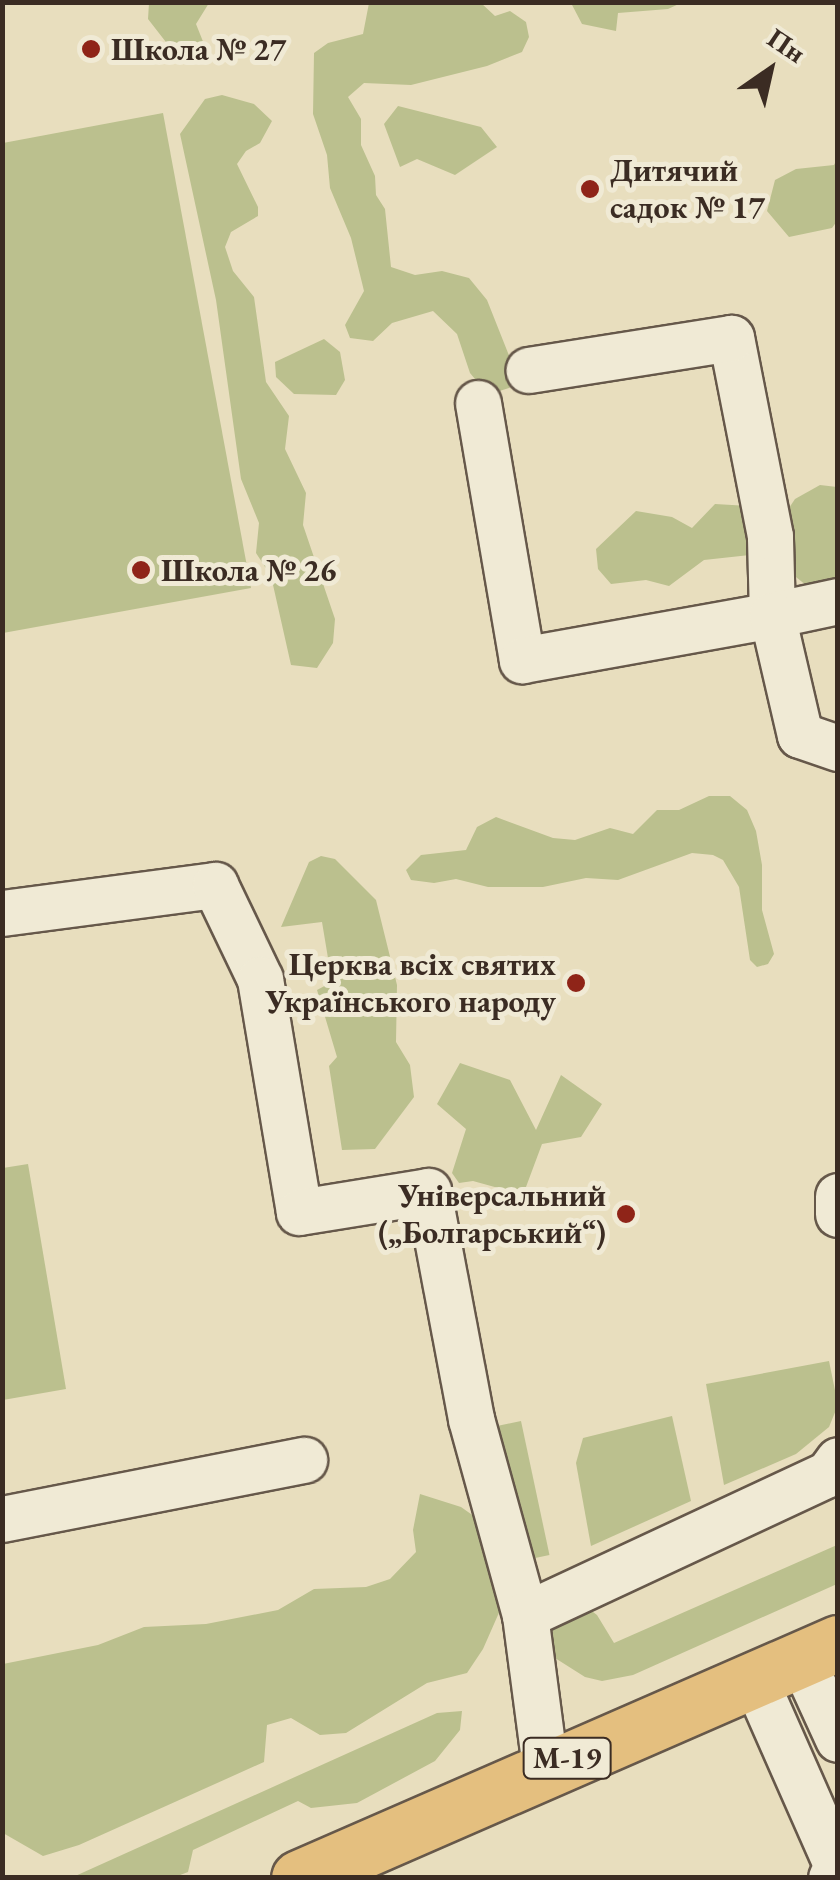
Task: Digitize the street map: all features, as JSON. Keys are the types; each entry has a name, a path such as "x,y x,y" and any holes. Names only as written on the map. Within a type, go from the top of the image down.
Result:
{"highway":[{"name":"М-19","path":"299,1878 545,1767 813,1656"}],"lane":[{"path":"529,370 730,338 770,536 772,615 800,734 838,748"},
{"path":"478,403 522,660 838,602"},
{"path":"2,912 215,886 260,979 299,1212 428,1192 471,1419 524,1615 545,1767"},
{"path":"838,1196 838,1214"},
{"path":"2,1520 304,1460"},
{"path":"524,1615 828,1474 838,1460"},
{"path":"813,1656 838,1739"},
{"path":"813,1656 837,1866 832,1878"}],"green space":[{"path":"149,3 209,3 196,24 210,59 204,64 169,46 148,19"},
{"path":"369,3 481,3 495,16 510,11 526,22 529,37 522,52 487,66 411,85 364,83 348,97 361,119 361,145 375,176 376,195 385,209 391,267 415,275 442,271 469,278 487,300 512,363 514,381 509,388 493,393 480,385 470,373 457,334 433,311 392,323 373,341 350,338 345,325 364,291 351,238 330,188 327,155 313,114 314,53 328,43 363,34"},
{"path":"571,3 681,3 668,9 618,13 616,31 582,24"},
{"path":"222,95 254,104 272,121 260,143 246,151 237,164 258,207 258,216 231,232 225,247 233,271 254,297 266,382 289,416 285,449 306,493 303,525 335,619 333,643 317,668 291,665 271,576 256,553 259,523 241,479 216,300 180,134 205,99"},
{"path":"398,106 481,127 497,147 455,175 417,159 400,167 384,124"},
{"path":"163,113 251,588 3,633 3,143"},
{"path":"837,159 837,221 832,228 789,237 767,211 775,180 796,169 834,165"},
{"path":"324,339 340,352 345,380 336,395 294,394 276,377 275,362"},
{"path":"820,485 837,487 837,598 826,601 772,558 785,514 795,499"},
{"path":"715,504 749,506 759,554 704,560 669,586 646,580 611,584 598,569 596,549 636,511 672,517 692,528"},
{"path":"709,796 730,796 747,810 756,831 762,865 762,910 774,954 768,964 757,967 750,960 739,887 723,860 713,855 692,853 618,880 586,878 543,887 488,887 456,879 434,883 411,880 406,870 421,855 466,850 477,827 496,817 553,838 575,840 610,828 633,834 657,810 679,810"},
{"path":"321,856 335,859 376,900 397,985 396,1042 410,1065 414,1097 375,1149 342,1150 329,1066 337,1057 317,990 332,982 322,922 281,927 309,862"},
{"path":"460,1063 510,1080 536,1130 561,1075 602,1104 581,1137 542,1144 523,1195 473,1181 459,1183 452,1173 466,1129 437,1104"},
{"path":"28,1164 66,1389 3,1400 3,1168"},
{"path":"829,1361 838,1405 829,1427 796,1454 724,1485 706,1384"},
{"path":"672,1416 691,1501 591,1546 576,1463 583,1438"},
{"path":"521,1421 549,1555 522,1561 494,1427"},
{"path":"420,1494 461,1507 485,1524 509,1590 483,1649 467,1673 427,1683 346,1733 320,1735 291,1718 267,1725 264,1762 79,1845 43,1856 3,1833 3,1664 98,1645 144,1627 206,1624 278,1610 314,1589 366,1587 390,1579 416,1552 413,1530"},
{"path":"837,1545 837,1584 633,1675 602,1681 585,1677 555,1658 547,1643 551,1624 585,1606 597,1615 614,1643"},
{"path":"462,1711 460,1730 435,1761 357,1803 311,1808 298,1801 193,1850 188,1872 175,1877 73,1877 437,1713"}],"place":[{"name":"Школа № 27","path":"91,49"},
{"name":"Дитячий садок № 17","path":"590,189"},
{"name":"Школа № 26","path":"141,570"},
{"name":"Церква всіх святих Українського народу","path":"576,983"},
{"name":"Універсальний („Болгарський“)","path":"626,1214"}]}
